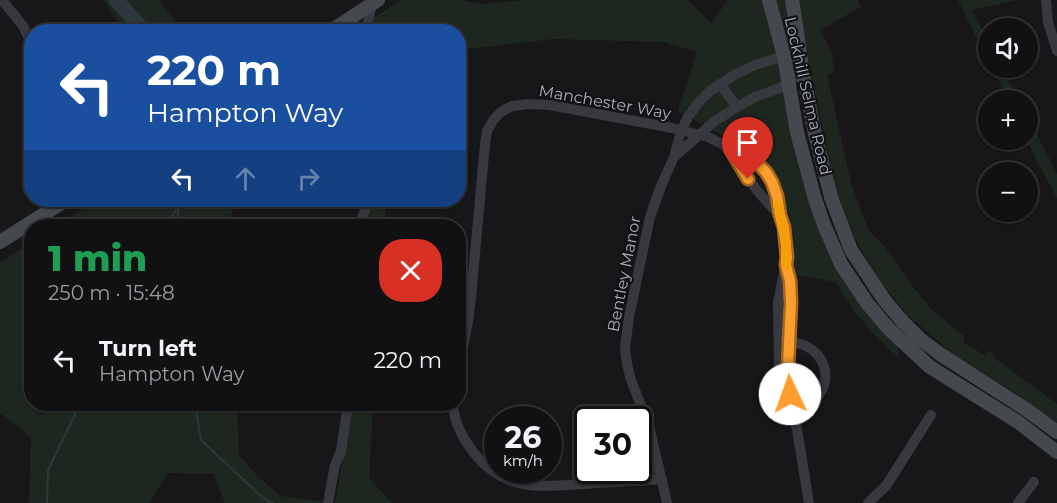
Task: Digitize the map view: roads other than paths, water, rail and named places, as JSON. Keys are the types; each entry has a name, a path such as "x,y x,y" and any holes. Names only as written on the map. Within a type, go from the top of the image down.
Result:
{"main road":[{"name":"Lockhill Selma Road","path":"770,0 784,56 797,132 821,215 841,264 888,328 930,367 1018,422 1057,452"},
{"name":"Lockhill Selma Road","path":"792,0 801,68 815,134 831,197 850,250 891,308 920,339 1057,432"},
{"path":"341,24 375,2"},
{"path":"36,219 55,207"},
{"path":"0,242 24,227"}],"street":[{"path":"2,0 24,28"},
{"path":"1046,0 1048,22 1056,47"},
{"path":"368,24 375,2"},
{"path":"784,56 801,68 788,86"},
{"name":"Bentley Manor","path":"667,503 649,426 631,380 626,348 629,317 651,217 660,186 675,157 681,131 698,103 710,91 734,75 755,65 784,56"},
{"path":"720,84 737,107"},
{"name":"Bentley Manor","path":"675,157 715,122 737,107 754,97 788,86"},
{"name":"Manchester Way","path":"466,332 487,130 501,112 512,106 550,105 708,137 750,158 766,172 777,196 786,243 786,265 778,303 790,377 790,394 809,503"},
{"path":"730,149 766,203 780,215"},
{"path":"784,342 804,344 811,348 821,360 826,373 820,395 814,402 794,411"},
{"path":"1018,422 1027,410"},
{"path":"328,503 335,465 341,451 347,411"},
{"path":"454,411 462,434 478,458 503,477 520,483 554,486 662,479"},
{"path":"868,503 889,481 932,415"},
{"path":"1018,503 1034,482"}],"waterway":[{"path":"116,0 138,24"},
{"path":"170,219 178,207"},
{"path":"178,208 178,219"},
{"path":"47,503 48,470 77,411"},
{"path":"196,411 201,440 263,498 273,503"}]}
